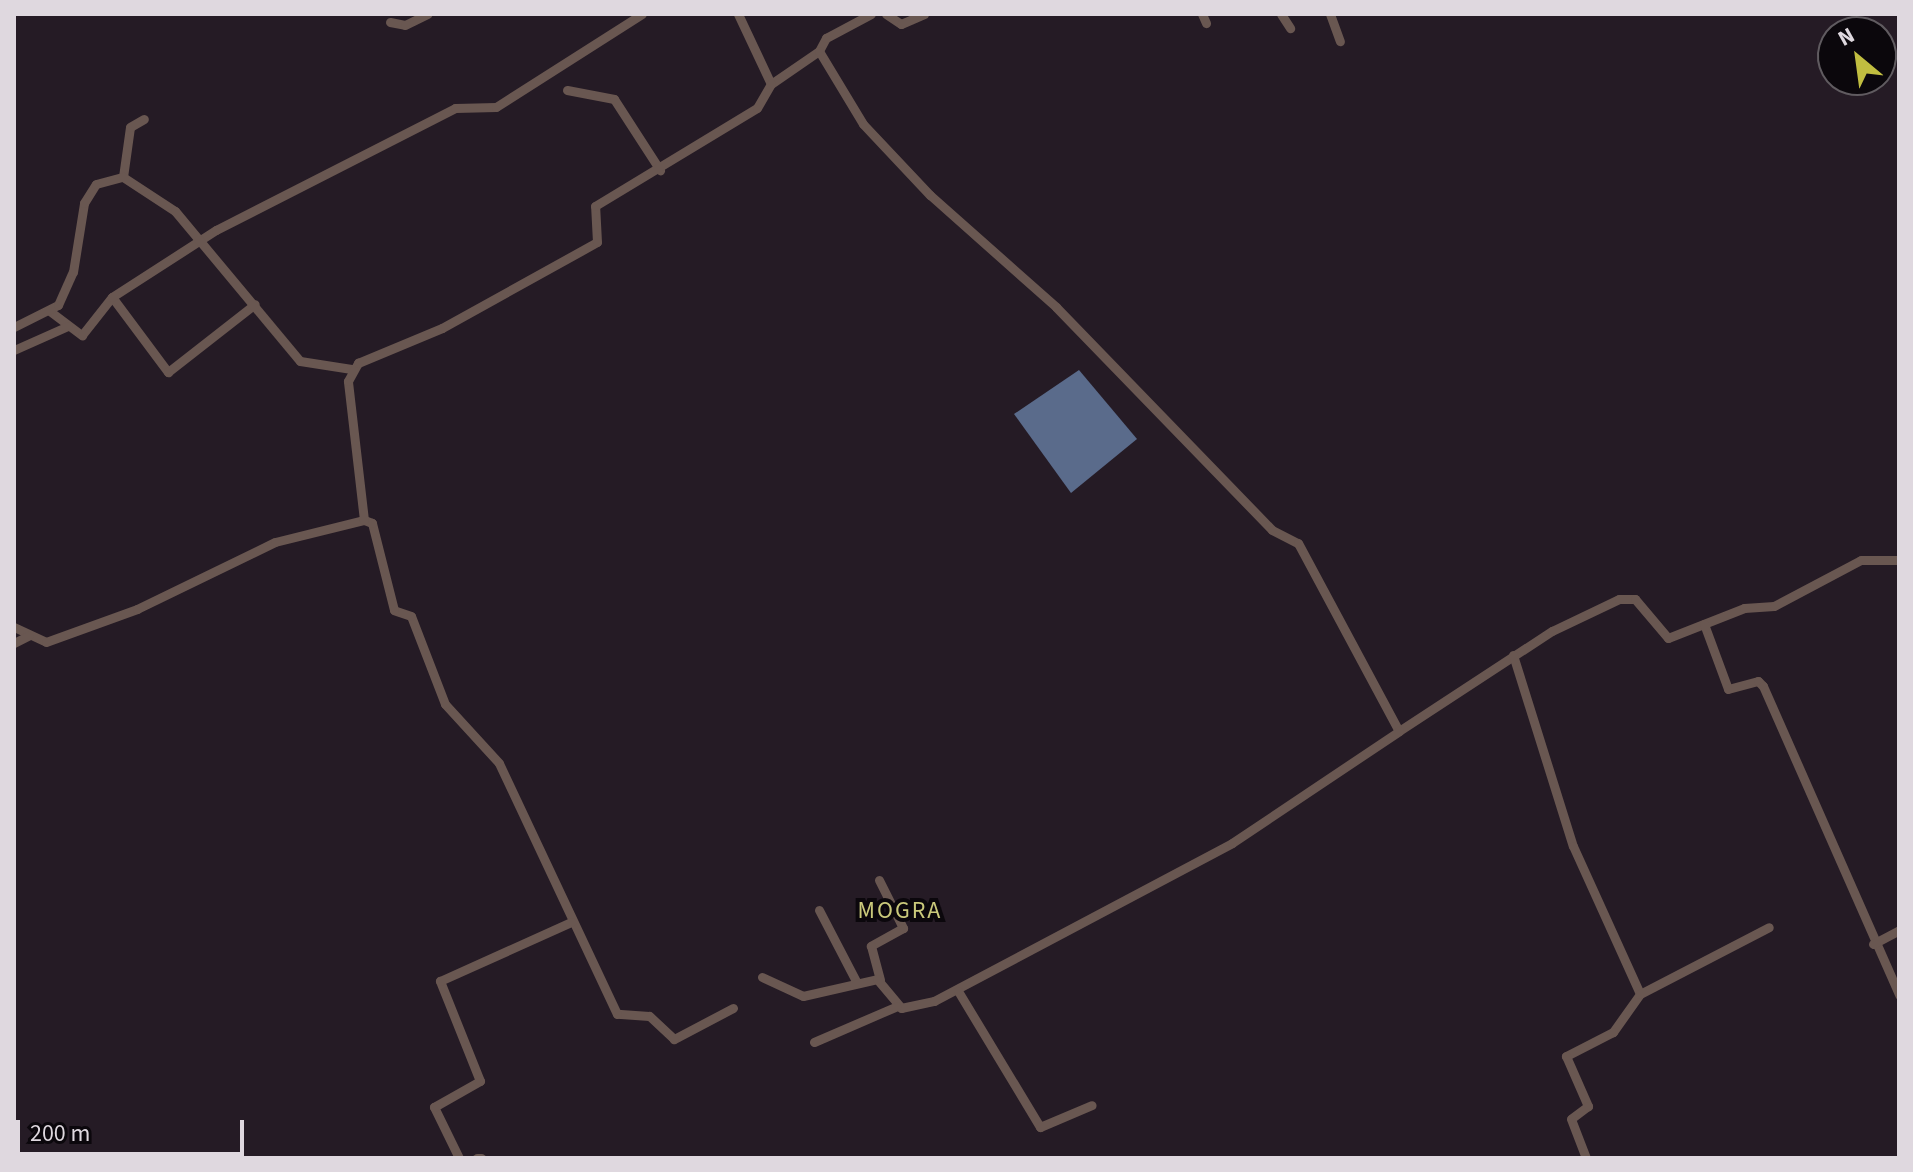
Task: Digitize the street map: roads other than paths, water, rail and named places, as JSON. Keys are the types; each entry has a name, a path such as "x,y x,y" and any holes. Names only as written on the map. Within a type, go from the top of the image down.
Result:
{"street":[{"path":"390,22 405,25 428,14"},
{"path":"14,327 60,319 82,335 112,297 201,239 455,108 496,107 642,14"},
{"path":"738,14 771,84"},
{"path":"123,177 166,202 201,239 300,361 351,369 597,242 595,206 660,170 757,108 771,84 819,51 826,38 871,14"},
{"path":"886,14 901,24 924,14"},
{"path":"1281,14 1290,28"},
{"path":"1330,14 1340,41"},
{"path":"819,51 863,124 930,195 1056,307 1272,530 1298,543 1399,731"},
{"path":"567,90 614,99 660,170"},
{"path":"123,177 129,132 144,119"},
{"path":"14,350 60,319 89,192 123,177"},
{"path":"112,297 168,372 255,304"},
{"path":"351,369 364,520"},
{"path":"14,627 46,642 125,615 275,542 364,520 372,523 394,610 411,616 445,704 499,763 571,922 620,1017 649,1016 674,1039 733,1008"},
{"path":"814,1042 897,1006 912,1009 958,991 1232,843 1513,655 1577,617 1631,597 1666,637 1744,608 1774,606 1861,560 1899,560"},
{"path":"1704,624 1728,689 1758,681 1763,686 1873,944 1899,995"},
{"path":"14,643 28,636"},
{"path":"1513,655 1573,846 1640,994"},
{"path":"879,880 903,928 871,946 880,980 897,1006"},
{"path":"819,910 856,981"},
{"path":"459,1158 434,1107 480,1081 440,981 571,922"},
{"path":"1586,1158 1571,1119 1588,1106 1566,1056 1613,1032 1640,994 1769,927"},
{"path":"1873,944 1899,930"},
{"path":"762,977 803,996 856,981 880,980"},
{"path":"958,991 1040,1127 1092,1105"}],"water":[{"path":"1079,370 1137,439 1071,493 1014,414"}],"district":[{"name":"MOGRA","path":"900,911"}]}
